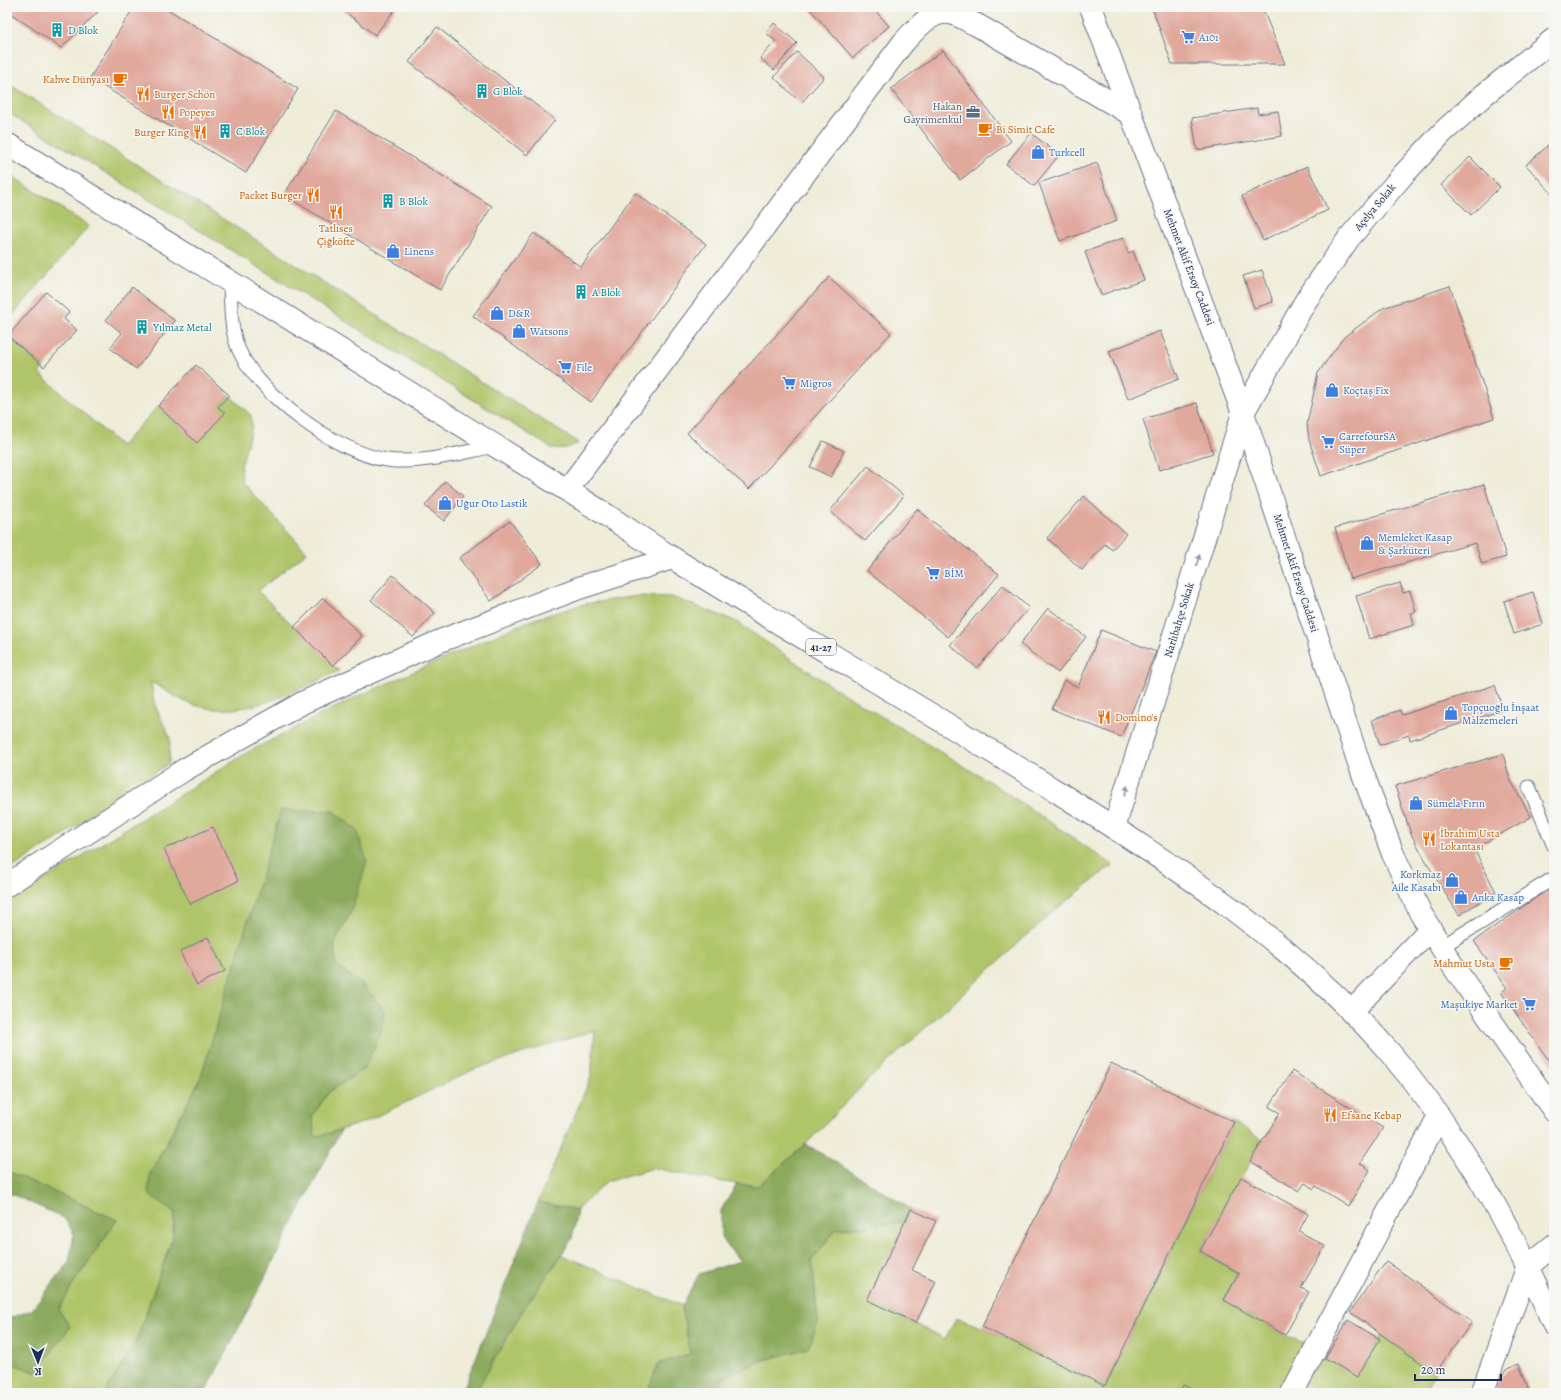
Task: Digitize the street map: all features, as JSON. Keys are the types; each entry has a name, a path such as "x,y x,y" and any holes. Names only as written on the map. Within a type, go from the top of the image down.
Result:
{"main road":[{"name":"Mehmet Akif Ersoy Caddesi","path":"1091,7 1243,413 1360,766 1393,854 1421,914 1435,938 1554,1111"},
{"path":"567,490 903,43 920,25 934,15 953,14 977,25 1131,114"},
{"name":"Açelya Sokak","path":"1243,413 1305,302 1348,238 1443,132 1485,94 1554,39"},
{"name":"41-27","path":"7,144 567,490 672,558 955,728 1114,828 1216,897 1316,978 1389,1052 1439,1116 1474,1169 1528,1266 1554,1325"},
{"name":"Narlıbahçe Sokak","path":"1114,828 1243,413"},
{"path":"7,885 184,770 304,702 440,641 579,588 672,558"},
{"path":"1351,1012 1435,938"},
{"path":"1292,1393 1439,1116"},
{"path":"1482,1393 1528,1266 1554,1245"}],"lane":[{"path":"230,282 232,322 238,348 256,377 290,411 336,440 349,448 387,460 430,459 495,446"},
{"path":"1529,788 1554,846"},
{"path":"1435,938 1554,878"}],"green space":[{"path":"7,83 579,443 567,448 553,449 7,112"},
{"path":"7,173 89,226 7,322"},
{"path":"7,336 44,367 39,373 121,446 158,406 197,442 224,413 218,407 229,395 251,415 252,426 241,467 242,482 307,552 258,591 339,671 267,702 249,707 230,709 210,709 191,704 151,682 154,703 170,738 169,763 93,816 7,871"},
{"path":"637,596 672,597 735,621 831,686 995,785 1113,865 1054,911 867,1081 806,1144 758,1186 722,1182 654,1168 607,1181 577,1210 538,1202 591,1077 595,1030 475,1069 365,1122 315,1138 312,1116 329,1092 364,1068 363,985 336,965 334,943 351,912 238,958 201,1077 150,1174 148,1194 175,1212 172,1239 137,1339 105,1393 7,1393 7,1361 36,1373 70,1327 59,1310 73,1284 117,1220 7,1171 7,903 248,752 354,698 531,620 585,604"},
{"path":"281,810 333,811 357,830 367,862 351,912 334,943 336,965 363,985 385,1011 381,1034 364,1069 329,1092 312,1116 315,1137 341,1130 205,1393 105,1393 137,1339 172,1239 175,1212 148,1194 150,1174 201,1077"},
{"path":"1234,1122 1263,1140 1200,1251 1239,1273 1224,1300 1285,1335 1315,1348 1325,1358 1357,1376 1383,1335 1435,1373 1423,1393 730,1393 719,1381 760,1361 808,1348 818,1322 812,1260 836,1229 905,1222 868,1300 945,1339 956,1318 982,1327 1105,1386"},
{"path":"806,1144 911,1209 905,1222 836,1229 812,1260 818,1322 808,1348 760,1361 719,1380 730,1393 647,1393 658,1364 690,1354 682,1306 699,1274 740,1261 721,1238 721,1210 737,1184 758,1186"},
{"path":"7,1171 117,1220 73,1284 59,1310 70,1327 36,1373 7,1361 7,1319 32,1310 69,1262 74,1234 64,1218 7,1192"},
{"path":"538,1202 577,1210 572,1239 523,1310 475,1393 462,1393"},
{"path":"562,1255 682,1306 690,1354 658,1364 647,1393 475,1393 523,1310"}],"building":[{"name":"D Blok","path":"7,7 103,7 61,48 7,11"},
{"name":"C Blok","path":"134,7 164,7 298,89 246,173 90,78"},
{"path":"339,7 397,7 375,35"},
{"path":"808,7 872,7 889,26 853,58"},
{"path":"1176,7 1262,7 1285,64 1172,64 1153,10"},
{"path":"774,23 797,43 774,70 760,58 776,41 766,33"},
{"name":"G Blok","path":"437,27 555,120 527,155 409,62"},
{"path":"943,50 1011,141 960,180 891,89"},
{"path":"797,52 824,77 801,103 774,77"},
{"path":"1257,108 1258,114 1278,111 1282,136 1197,150 1192,118"},
{"name":"B Blok","path":"336,111 492,206 440,290 284,195"},
{"path":"1031,133 1059,155 1034,186 1006,164"},
{"path":"1554,140 1554,196 1526,165"},
{"path":"1470,157 1500,187 1471,215 1441,185"},
{"path":"1097,163 1117,221 1060,241 1039,183"},
{"path":"1307,166 1328,210 1263,240 1242,196"},
{"name":"A Blok","path":"635,193 706,244 591,402 473,316 534,233 581,267"},
{"path":"1123,238 1128,253 1133,251 1144,280 1101,295 1085,252"},
{"path":"1262,270 1273,302 1254,308 1243,276"},
{"path":"829,277 891,333 749,489 687,433"},
{"path":"1450,286 1494,418 1321,476 1309,440 1307,424 1318,373 1344,337 1383,308"},
{"name":"Yılmaz Metal","path":"132,287 175,321 136,369 110,348 122,333 106,320"},
{"path":"46,292 69,312 64,319 77,330 44,367 8,336"},
{"path":"1160,331 1179,379 1128,399 1109,351"},
{"path":"196,365 229,395 218,407 225,413 197,443 158,406"},
{"path":"1197,403 1213,453 1159,470 1143,419"},
{"path":"823,441 844,451 831,477 810,467"},
{"path":"868,466 904,496 865,541 830,511"},
{"path":"445,481 463,496 444,521 425,506"},
{"path":"1484,484 1506,557 1482,564 1475,543 1350,579 1335,528"},
{"path":"1084,496 1126,534 1112,550 1105,544 1082,570 1047,538"},
{"path":"917,509 999,574 948,637 867,571"},
{"path":"510,521 542,564 491,601 459,558"},
{"path":"393,575 435,613 413,637 371,600"},
{"path":"1400,583 1403,593 1410,591 1416,612 1411,613 1414,625 1369,639 1356,596"},
{"path":"1003,585 1029,608 977,668 950,645"},
{"path":"1533,592 1543,624 1514,634 1504,601"},
{"path":"323,598 362,636 333,666 294,627"},
{"path":"1048,608 1086,637 1058,673 1020,644"},
{"path":"1101,630 1156,652 1121,737 1052,709 1064,680 1078,687"},
{"path":"1495,685 1503,710 1410,740 1409,735 1380,745 1372,720 1400,710 1402,715"},
{"path":"1503,754 1510,779 1531,817 1474,849 1496,892 1459,915 1432,872 1411,834 1395,786"},
{"path":"213,827 238,881 190,904 164,849"},
{"path":"1554,885 1554,1068 1501,992 1507,988 1474,941"},
{"path":"208,937 225,971 197,985 180,952"},
{"path":"1111,1063 1234,1122 1105,1386 982,1327"},
{"path":"1292,1071 1383,1128 1360,1163 1370,1170 1348,1206 1316,1186 1314,1189 1305,1183 1299,1191 1250,1161 1280,1113 1269,1107"},
{"path":"1241,1177 1308,1214 1299,1231 1325,1246 1301,1288 1309,1292 1285,1335 1224,1300 1239,1273 1200,1251"},
{"path":"911,1209 936,1221 912,1270 936,1281 916,1323 867,1300"},
{"path":"1386,1261 1472,1322 1435,1373 1350,1312"},
{"path":"1348,1320 1380,1339 1357,1377 1325,1358"},
{"path":"1519,1364 1530,1393 1497,1393 1495,1385 1507,1369"},
{"path":"1183,1385 1202,1393 1179,1393"}],"place":[{"name":"D Blok","path":"57,30"},
{"name":"A101","path":"1188,37"},
{"name":"Kahve Dünyası","path":"120,79"},
{"name":"G Blok","path":"482,91"},
{"name":"Burger Schön","path":"143,94"},
{"name":"Popeyes","path":"168,112"},
{"name":"Hakan Gayrimenkul","path":"973,112"},
{"name":"Bi Simit Cafe","path":"985,129"},
{"name":"C Blok","path":"225,131"},
{"name":"Burger King","path":"200,132"},
{"name":"Turkcell","path":"1038,152"},
{"name":"Packet Burger","path":"313,195"},
{"name":"B Blok","path":"388,201"},
{"name":"Tatlıses Çiğköfte","path":"336,212"},
{"name":"Linens","path":"393,251"},
{"name":"A Blok","path":"581,292"},
{"name":"D&R","path":"497,313"},
{"name":"Yılmaz Metal","path":"142,327"},
{"name":"Watsons","path":"519,331"},
{"name":"File","path":"565,367"},
{"name":"Migros","path":"789,383"},
{"name":"Koçtaş Fix","path":"1332,390"},
{"name":"CarrefourSA Süper","path":"1328,442"},
{"name":"Uğur Oto Lastik","path":"445,503"},
{"name":"Memleket Kasap & Şarküteri","path":"1367,543"},
{"name":"BİM","path":"933,573"},
{"name":"Topçuoğlu İnşaat Malzemeleri","path":"1451,713"},
{"name":"Domino's","path":"1104,717"},
{"name":"Sümela Fırın","path":"1416,803"},
{"name":"İbrahim Usta Lokantası","path":"1429,839"},
{"name":"Korkmaz Aile Kasabı","path":"1452,880"},
{"name":"Anka Kasap","path":"1461,897"},
{"name":"Mahmut Usta","path":"1506,963"},
{"name":"Maşukiye Market","path":"1529,1004"},
{"name":"Efsane Kebap","path":"1330,1115"}]}
